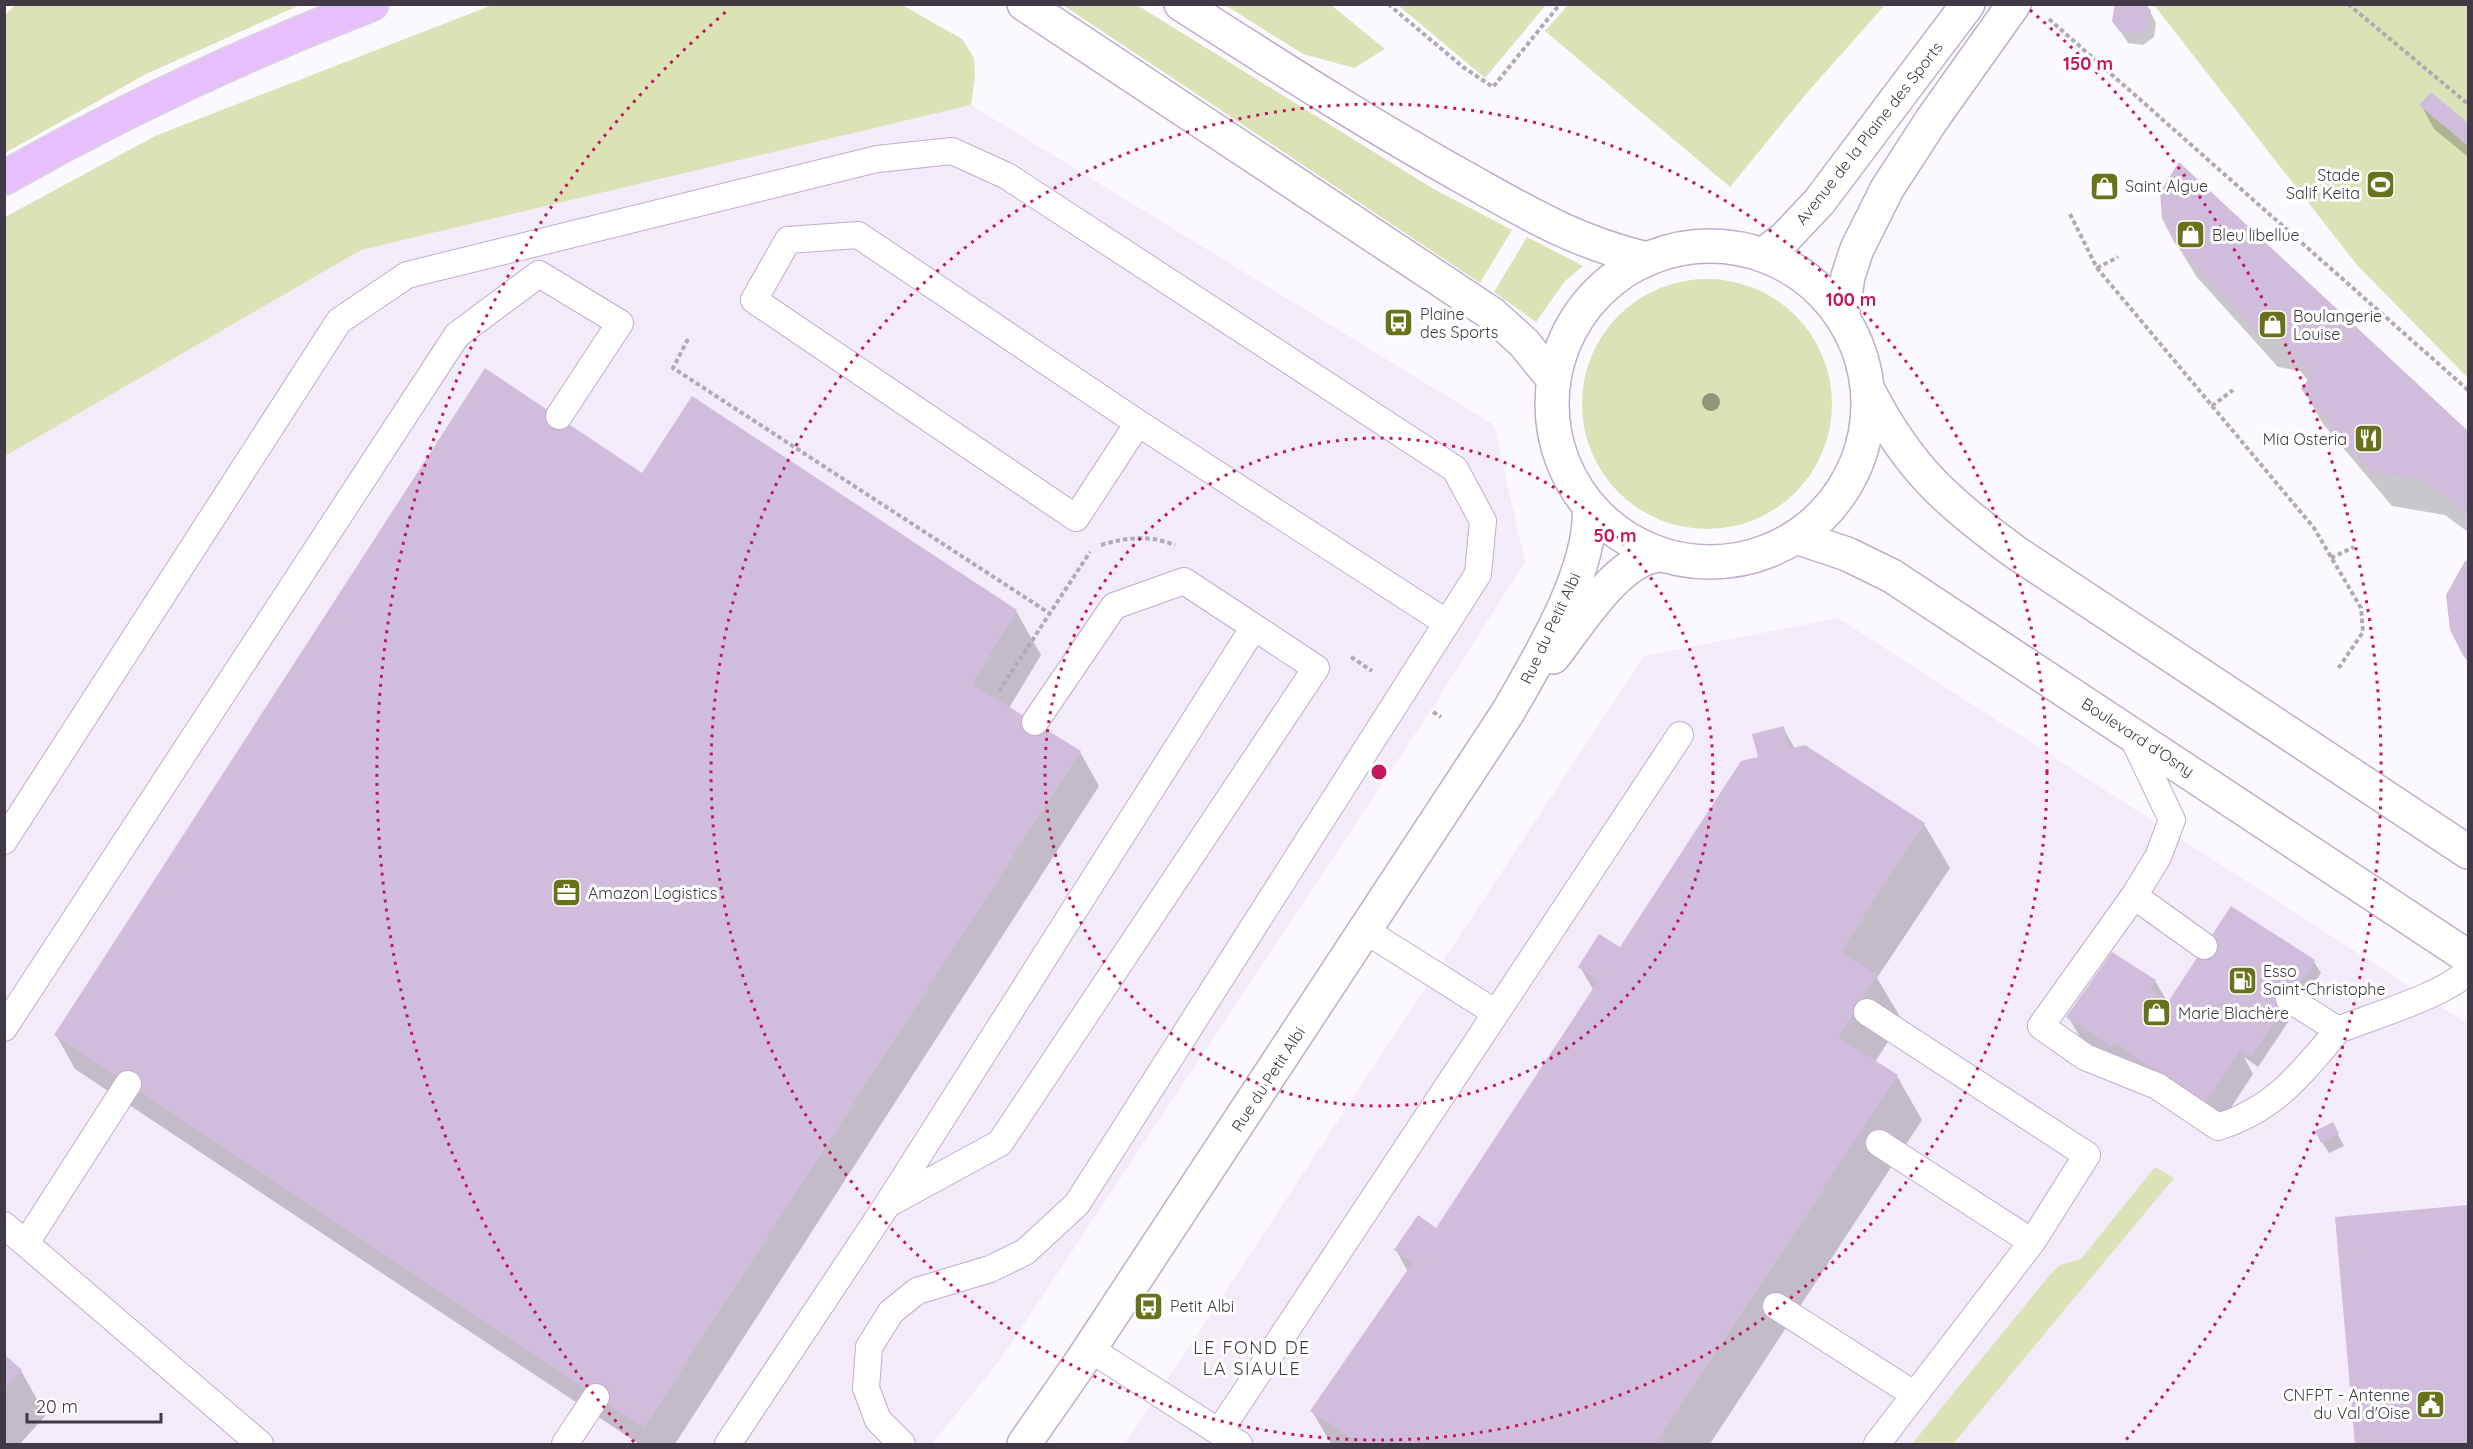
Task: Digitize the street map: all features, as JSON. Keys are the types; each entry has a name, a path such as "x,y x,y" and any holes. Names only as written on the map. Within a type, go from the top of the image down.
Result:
{"highway":[{"path":"4,178 158,98 295,34 372,4"}],"main road":[{"path":"1024,4 1492,314 1524,343 1554,380"},
{"path":"1181,4 1388,135 1553,227 1611,250 1647,259"},
{"name":"Avenue de la Plaine des Sports","path":"1763,255 1785,238 1819,202 1968,4"},
{"path":"1842,317 1848,276 1857,249 1887,189 1931,121 2014,4"},
{"path":"1867,388 1865,438 1857,462 1833,504 1796,537 1755,556 1733,561 1689,561 1661,555 1626,539 1589,506 1566,470 1558,449 1552,403 1554,380 1566,338 1591,301 1624,272 1647,259 1682,248 1702,246 1743,249 1786,265 1807,279 1842,317 1855,339 1867,388 1890,432 1906,455 1946,499 2032,564 2469,852"},
{"name":"Rue du Petit Albi","path":"1024,1444 1090,1349 1508,712 1539,657 1578,572 1586,547 1589,506"},
{"name":"Boulevard d'Osny","path":"1796,537 1847,554 1892,576 2469,957"},
{"name":"Rue du Petit Albi","path":"1508,712 1618,576 1653,555 1661,555"}],"lane":[{"path":"4,840 339,321 407,275 877,159 952,151 1007,176 1455,469 1483,521 1478,574 1077,1204 1025,1252 990,1269 917,1291 891,1312 869,1347 866,1388 878,1420 902,1444"},
{"path":"1138,423 1076,518 754,300 788,240 858,235 1138,423 1447,623"},
{"path":"4,1028 457,335 539,274 620,323 559,416"},
{"path":"887,1205 1000,1143 1316,668 1184,581 1114,606 1035,722"},
{"path":"728,1444 887,1205 1254,627"},
{"path":"2130,731 2172,820 2158,857 2134,896 2041,1026 2085,1057 2157,1086 2218,1127 2246,1118 2291,1085 2338,1030 2428,994 2459,980 2469,972"},
{"path":"1090,1349 1229,1438 1496,1013 1680,735"},
{"path":"2134,896 2204,946"},
{"path":"1366,931 1496,1013"},
{"path":"2289,999 2338,1030"},
{"path":"1867,1012 2087,1155 2032,1242 1877,1444"},
{"path":"26,1243 128,1084"},
{"path":"1879,1143 2032,1242"},
{"path":"4,1225 261,1444"},
{"path":"1776,1306 1915,1395"},
{"path":"565,1444 596,1397"}],"path":[{"path":"1388,4 1463,66 1493,87 1560,4"},
{"path":"2348,4 2469,104"},
{"path":"2048,19 2469,390"},
{"path":"2070,214 2097,268 2314,528 2361,608 2363,632 2338,669"},
{"path":"2097,268 2118,256"},
{"path":"688,339 673,368 1049,613"},
{"path":"2212,406 2233,390"},
{"path":"2331,558 2354,547"}],"shaded area":[{"path":"971,105 1494,425 1525,562 1431,710 1000,1360 932,1444 5,1444 4,456 361,250"},
{"path":"1838,618 2468,1024 2468,1444 1125,1444 1644,656"}],"green space":[{"path":"495,4 902,5 962,39 974,58 975,76 971,105 361,250 5,456 5,217 155,136"},
{"path":"15,5 300,5 146,74 5,153 5,15"},
{"path":"1063,5 1137,5 1432,188 1512,230 1480,283"},
{"path":"1225,5 1331,5 1385,49 1354,68 1303,54"},
{"path":"1398,5 1546,5 1485,78"},
{"path":"1568,5 1885,5 1806,94 1730,187 1545,31"},
{"name":"Stade Salif Keita","path":"2154,5 2468,5 2468,378 2357,265"},
{"path":"1527,237 1583,266 1565,281 1536,322 1494,292"},
{"path":"1695,279 1719,279 1743,284 1766,293 1796,315 1811,334 1823,356 1830,380 1832,404 1830,428 1823,452 1811,474 1796,493 1777,508 1755,520 1719,529 1695,529 1671,524 1648,515 1627,501 1610,484 1596,463 1587,440 1582,416 1582,392 1587,368 1596,345 1610,324 1627,307 1648,293 1671,284"},
{"path":"2155,1167 2174,1178 1953,1444 1912,1444 2049,1276 2060,1265 2081,1259"}],"building":[{"path":"2115,4 2146,4 2151,11 2149,26 2136,34 2120,32 2112,21"},
{"path":"2431,92 2468,123 2468,146 2419,105"},
{"path":"2179,162 2468,431 2468,513 2424,481 2370,472 2301,389 2310,377 2279,337 2257,333 2174,242 2162,218 2160,192"},
{"name":"Amazon Logistics","path":"485,368 642,473 692,396 1017,610 972,684 1081,751 644,1428 54,1035"},
{"path":"2468,560 2468,660 2464,657 2450,630 2446,595 2465,561"},
{"path":"1784,726 1789,749 1805,745 1925,823 1841,951 1877,975 1838,1037 1898,1075 1656,1444 1361,1444 1310,1411 1413,1262 1394,1250 1418,1215 1436,1228 1598,981 1578,967 1599,934 1620,947 1741,761 1758,757 1752,734"},
{"path":"2231,906 2315,960 2252,1056 2241,1049 2206,1103 2114,1043 2111,1047 2066,1017 2112,952 2156,980 2150,989 2168,1002"},
{"path":"2333,1122 2339,1134 2321,1143 2315,1131"},
{"path":"2468,1205 2468,1444 2355,1444 2335,1217"},
{"path":"4,1354 22,1370 4,1390"}],"place":[{"name":"Stade Salif Keita","path":"2381,184"},
{"name":"Saint Algue","path":"2104,186"},
{"name":"Bleu libellue","path":"2191,235"},
{"name":"Plaine des Sports","path":"1399,323"},
{"name":"Boulangerie Louise","path":"2272,325"},
{"name":"Mia Osteria","path":"2368,439"},
{"name":"Amazon Logistics","path":"567,893"},
{"name":"Esso Saint-Christophe","path":"2242,980"},
{"name":"Marie Blachère","path":"2157,1013"},
{"name":"Petit Albi","path":"1149,1306"},
{"name":"CNFPT - Antenne du Val d'Oise","path":"2431,1404"}],"district":[{"name":"LE FOND DE LA SIAULE","path":"1252,1358"}]}
